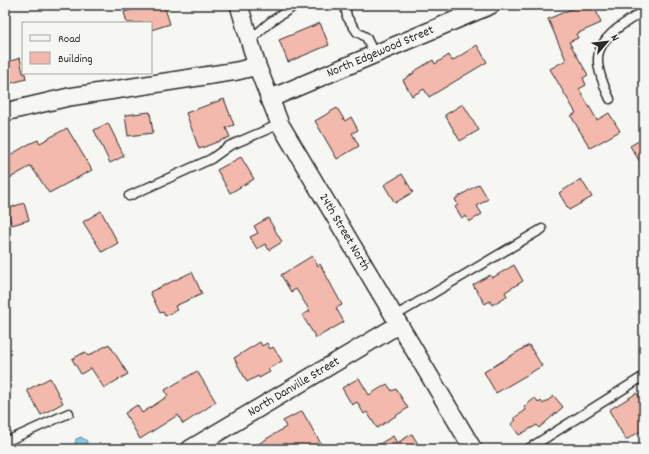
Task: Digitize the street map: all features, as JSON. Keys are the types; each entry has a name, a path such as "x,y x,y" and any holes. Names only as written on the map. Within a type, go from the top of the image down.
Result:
{"street":[{"name":"24th Street North","path":"239,5 257,66 280,124 473,449"},
{"name":"North Edgewood Street","path":"269,99 491,5"},
{"path":"5,112 69,97 237,71 257,66"},
{"name":"North Danville Street","path":"190,449 396,321"}],"lane":[{"path":"249,40 270,22 296,5"},
{"path":"345,5 347,17 357,32 366,37 375,55"},
{"path":"610,99 604,85 598,58 602,46 611,34 644,11"},
{"path":"129,196 210,159 229,146 280,124"},
{"path":"396,321 542,229"},
{"path":"528,449 644,376"},
{"path":"5,442 70,413"}],"water":[{"path":"81,437 87,441 86,449 74,449 76,439"}],"building":[{"path":"149,5 164,5 170,24 152,30 152,22 127,22 124,12"},
{"path":"581,5 594,5 601,23 576,34 578,38 569,42 588,75 583,78 586,85 579,89 597,120 609,113 620,131 590,148 571,116 576,113 550,69 566,60 548,19"},
{"path":"320,23 329,45 288,62 279,40"},
{"path":"477,45 487,62 429,97 424,89 412,96 403,80 414,73 413,72 433,60 435,64 449,55 452,61"},
{"path":"20,58 22,74 25,74 26,79 5,85 5,63"},
{"path":"224,99 234,125 226,128 230,137 199,149 186,113"},
{"path":"463,104 479,130 460,141 445,115"},
{"path":"337,108 345,121 351,117 358,130 352,133 359,146 337,159 315,121"},
{"path":"150,112 153,133 128,136 125,115"},
{"path":"108,123 124,156 110,163 94,130"},
{"path":"67,128 92,170 49,193 31,166 5,181 5,158 29,144 38,140 40,143"},
{"path":"644,138 644,168 630,146"},
{"path":"241,157 254,179 230,193 217,170"},
{"path":"402,174 413,192 395,203 384,185"},
{"path":"581,179 592,197 569,210 559,193"},
{"path":"479,184 488,199 477,206 482,214 469,222 466,216 462,218 455,207 458,205 455,199"},
{"path":"24,203 29,220 12,225 6,209"},
{"path":"101,211 118,243 102,252 83,222"},
{"path":"268,218 282,242 269,250 265,244 257,249 250,237 258,233 254,226"},
{"path":"312,256 318,266 320,264 342,305 336,308 344,322 316,338 302,315 310,311 296,289 291,292 281,275"},
{"path":"514,265 523,281 505,292 507,296 492,305 490,301 485,304 473,285 490,275 492,278"},
{"path":"192,272 202,294 175,306 177,310 165,316 163,312 160,313 150,292"},
{"path":"260,342 262,346 267,343 270,349 273,347 282,361 268,369 270,372 247,382 234,358"},
{"path":"109,344 128,374 104,388 91,368 81,374 72,359 85,352 88,356"},
{"path":"529,345 542,366 496,393 484,372"},
{"path":"197,371 216,402 183,424 178,415 140,439 125,413 137,405 142,413 168,396 165,390"},
{"path":"50,378 63,403 41,415 27,390"},
{"path":"359,378 369,395 387,384 392,391 396,389 408,408 377,428 367,412 364,414 357,402 352,405 342,388"},
{"path":"637,393 644,405 644,429 626,440 609,410"},
{"path":"554,396 563,407 539,428 537,425 519,435 511,424 516,420 514,418 526,410 524,407 535,398 539,403 541,401 543,404"},
{"path":"302,411 324,449 250,449 286,427 283,421"},
{"path":"412,434 421,449 371,449 393,436 397,443"}]}
